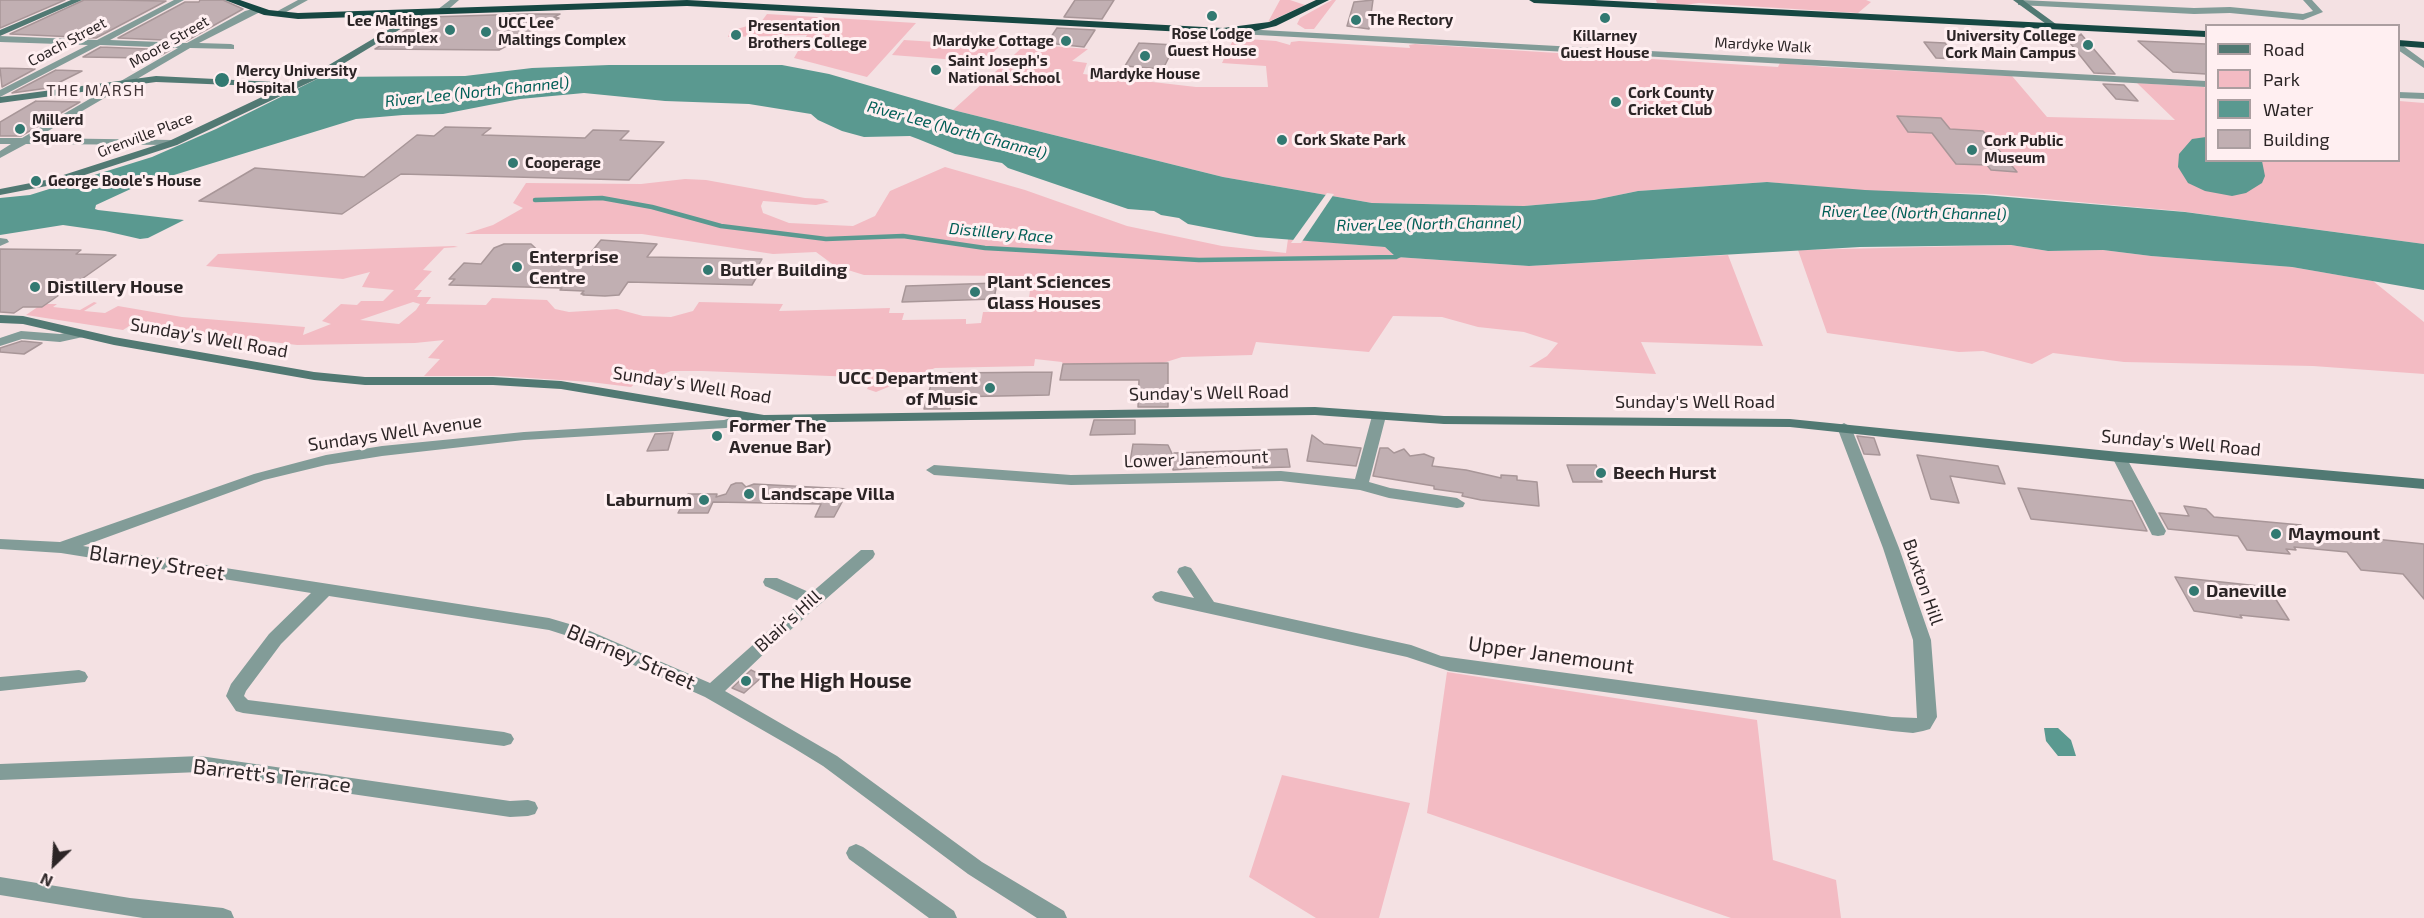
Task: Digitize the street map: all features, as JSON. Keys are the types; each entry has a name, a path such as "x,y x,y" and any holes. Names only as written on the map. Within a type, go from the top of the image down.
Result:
{"highway":[{"name":"Mardyke Walk","path":"230,0 276,14 298,16 423,13 688,1 1223,31 1250,29 1292,17 1324,0"},
{"path":"1534,0 2205,34"},
{"path":"2400,44 2424,45"}],"main road":[{"path":"0,33 78,0"},
{"path":"2019,1 2056,27"},
{"name":"Grenville Place","path":"0,192 53,182 173,143 354,56 423,13"},
{"path":"0,100 172,79 293,86"},
{"name":"Sunday's Well Road","path":"0,319 23,320 78,334 314,376 365,381 493,381 561,385 672,401 747,417 810,419 1315,411 1444,420 1790,423 2119,457 2424,484"}],"street":[{"path":"171,0 180,0"},
{"name":"Coach Street","path":"0,94 180,0"},
{"path":"276,14 304,0"},
{"path":"440,12 455,0"},
{"path":"2118,0 2126,7"},
{"path":"2019,1 2236,10 2303,16 2312,16 2319,12 2307,0"},
{"name":"Moore Street","path":"0,155 191,45 248,14 260,10"},
{"name":"Mardyke Walk","path":"1292,17 1295,27 1319,36"},
{"name":"Mardyke Walk","path":"1223,31 2205,84"},
{"path":"0,39 231,47"},
{"path":"2400,46 2424,64"},
{"path":"2400,95 2424,96"},
{"path":"0,141 173,143"},
{"path":"0,342 21,335 60,338 78,334"},
{"path":"1361,485 1379,416"},
{"name":"Sundays Well Avenue","path":"61,548 217,490 326,460 382,451 524,436 726,424 747,417"},
{"name":"Buxton Hill","path":"1844,427 1891,548 1922,640 1928,717 1923,724 1913,726 1892,724"},
{"path":"2119,457 2158,531"},
{"name":"Lower Janemount","path":"934,470 1071,480 1281,476 1361,485 1395,494 1457,503"},
{"name":"Blarney Street","path":"0,544 61,548 561,627 622,651 712,692 830,761 975,868 1056,918"},
{"name":"Blair's Hill","path":"712,692 812,600 867,554"},
{"path":"1185,572 1209,608"},
{"path":"771,582 812,600"},
{"path":"325,589 275,639 237,689 235,696 238,701 243,705 504,739"},
{"name":"Upper Janemount","path":"1161,597 1411,651 1449,664 1892,724"},
{"path":"0,684 79,677"},
{"name":"Barrett's Terrace","path":"7,771 200,764 510,809 528,808"},
{"path":"856,853 946,918"},
{"path":"0,886 130,907 223,918"}],"green space":[{"path":"1280,0 1290,0 1305,5 1268,22"},
{"path":"1336,0 1314,29 1305,29 1297,24 1300,18"},
{"path":"1656,0 1866,0 1871,2 1858,13 1699,3 1684,5 1657,3"},
{"path":"767,14 916,23 867,77 794,58 807,35 728,37 730,31 761,22"},
{"path":"1234,38 1276,41 1290,45 1291,42 1299,41 1410,48 1409,45 1415,44 1778,67 1780,63 2012,76 2047,117 2175,120 2137,83 2204,87 2205,162 2400,162 2400,101 2424,103 2424,244 2179,211 1989,194 1866,191 1767,182 1638,191 1594,200 1524,206 1372,203 1223,177 953,110 1026,44 1088,49 1072,61 1087,63 1083,74 1196,87 1268,87 1266,66 1222,63"},
{"path":"904,40 1000,46 983,62 892,55"},
{"path":"945,167 1025,190 1127,226 1222,246 1286,253 1288,239 1385,247 1396,257 1529,266 1728,255 1763,346 1641,342 1656,374 1529,367 1547,356 1558,343 1524,332 1478,327 1442,317 1393,316 1369,352 1256,342 1252,355 1182,357 1163,363 1063,364 1035,359 1034,366 935,368 876,392 867,389 870,383 856,377 702,371 671,371 650,380 638,381 631,387 499,376 424,376 440,359 428,358 444,340 415,343 297,345 184,331 135,331 144,324 134,323 123,330 26,315 42,304 57,304 53,307 80,310 94,302 97,303 84,311 105,313 118,306 182,317 305,327 303,335 331,324 322,321 341,304 357,305 361,301 383,301 394,290 362,287 370,272 343,279 206,266 218,254 454,246 458,247 444,248 423,270 432,271 414,290 422,290 417,297 431,297 426,304 486,305 492,298 547,300 555,309 569,312 617,309 643,316 671,317 693,311 699,302 783,304 779,311 890,308 889,313 904,313 902,320 966,319 966,324 981,323 983,312 1027,312 1032,276 864,275 835,266 816,252 773,254 642,234 465,234 493,225 523,208 513,203 526,183 641,184 685,179 706,180 805,198 823,199 829,202 816,205 763,201 761,206 763,213 789,223 853,226 875,216 890,191","holes":["413,302 420,304 399,324 360,320"]},
{"path":"2011,245 2048,251 2103,250 2292,267 2373,281 2424,322 2424,374 2313,366 2124,362 2053,353 2032,364 1983,351 1959,352 1827,333 1798,250"},
{"path":"1447,672 1757,720 1773,860 1836,880 1841,918 1731,918 1427,813"},
{"path":"1282,775 1410,803 1379,918 1316,918 1249,877"}],"water":[{"name":"River Lee (North Channel)","path":"609,65 782,65 829,74 953,110 1223,177 1372,203 1524,206 1594,200 1638,191 1767,182 1865,190 1984,195 2185,212 2424,244 2424,290 2292,267 2103,250 2048,251 2011,245 1860,247 1529,266 1396,257 1385,247 1256,237 1188,224 1179,218 1161,215 1154,211 1128,209 1008,168 1002,163 955,154 910,136 864,137 842,131 818,120 811,114 749,104 665,101 584,93 520,99 443,114 356,119 135,187 96,205 95,209 98,210 184,220 148,238 140,239 63,225 0,235 0,198 30,195 152,157 216,129 321,77 465,76 532,68"},
{"path":"2205,137 2205,162 2262,162 2265,176 2262,183 2246,193 2232,196 2205,191 2188,183 2178,167 2179,154 2192,139"},
{"path":"2044,728 2058,728 2071,740 2076,756 2058,756 2046,741"}],"pier":[{"path":"1327,193 1334,194 1301,243 1291,243"}],"building":[{"path":"0,0 65,0 0,28"},
{"path":"84,0 166,1 96,38 10,34"},
{"path":"200,0 223,0 243,9 186,41 118,38 185,2 199,2"},
{"path":"1075,0 1114,0 1102,19 1064,17"},
{"name":"The Rectory","path":"1373,0 1369,29 1347,26 1354,2"},
{"name":"Lee Maltings Complex","path":"560,14 554,17 559,18 499,50 375,49 428,17"},
{"path":"1057,28 1095,30 1084,47 1047,43"},
{"path":"2081,34 2115,74 2094,73 2070,43"},
{"path":"2138,41 2205,44 2205,74 2173,72"},
{"path":"1924,42 1945,43 1958,59 1936,58"},
{"name":"Mardyke House","path":"1139,43 1175,45 1163,69 1125,66"},
{"path":"101,47 170,50 161,55 144,58 83,57"},
{"path":"0,68 35,69 2,87"},
{"path":"56,70 82,71 48,88 12,93"},
{"path":"2103,84 2124,85 2138,101 2116,99"},
{"name":"Millerd Square","path":"36,101 80,102 21,136 0,136 0,122"},
{"name":"Cork Public Museum","path":"1897,116 1941,118 1950,129 1983,131 2017,172 1991,170 1987,165 1956,164 1932,133 1908,132"},
{"name":"Cooperage","path":"445,127 491,128 482,135 585,138 593,130 629,131 620,140 664,142 629,180 401,174 342,214 199,201 255,168 364,177 417,135 434,136"},
{"path":"601,240 657,244 647,257 762,259 758,266 763,266 752,285 628,282 619,295 605,296 583,295 581,294 584,291 560,290 562,288 449,285 455,279 449,279 464,263 481,264 494,248 504,244 531,244 548,260 584,261"},
{"name":"Distillery House","path":"0,249 81,250 76,254 116,255 42,307 23,307 14,313 0,312"},
{"path":"997,283 994,299 902,302 906,286"},
{"path":"22,341 42,343 24,354 0,352 0,348"},
{"path":"1168,363 1168,407 1138,407 1139,380 1060,380 1063,364"},
{"name":"UCC Department of Music","path":"1052,372 1049,395 950,397 950,409 924,409 932,381 944,381 947,373"},
{"path":"1094,420 1135,420 1135,434 1090,435"},
{"path":"673,433 668,450 647,451 655,434"},
{"path":"1312,435 1324,444 1361,448 1356,466 1307,461"},
{"path":"1857,436 1874,438 1880,455 1864,454"},
{"path":"1133,444 1168,445 1174,458 1174,453 1287,449 1290,467 1253,468 1252,464 1173,470 1173,467 1138,466 1139,462 1130,462"},
{"path":"1380,448 1388,448 1394,453 1404,449 1410,456 1424,454 1434,458 1432,466 1466,470 1501,478 1501,475 1517,476 1517,480 1537,482 1539,506 1481,500 1462,496 1463,493 1434,489 1434,486 1373,476"},
{"path":"1917,455 1998,466 2005,484 1950,476 1959,503 1931,499"},
{"name":"Beech Hurst","path":"1567,465 1596,465 1602,482 1573,482"},
{"path":"742,483 746,487 754,484 849,489 834,517 815,517 821,504 713,502 708,513 678,513 688,494 717,494 716,497 726,494 731,485"},
{"path":"2018,488 2132,501 2147,531 2031,519"},
{"path":"2184,506 2206,509 2214,517 2301,525 2306,532 2424,544 2424,599 2403,574 2361,570 2347,552 2294,547 2296,550 2286,549 2290,554 2247,550 2238,536 2168,529 2159,513 2189,516"},
{"path":"2175,577 2268,587 2289,620 2240,615 2242,618 2194,611"},
{"name":"The High House","path":"751,670 763,676 744,693 732,688"}],"waterway":[{"name":"Distillery Race","path":"535,200 602,198 652,207 721,226 826,239 903,236 985,248 1199,260 1396,257 1402,254"}],"place":[{"name":"Rose Lodge Guest House","path":"1212,16"},
{"name":"Killarney Guest House","path":"1605,18"},
{"name":"The Rectory","path":"1356,20"},
{"name":"Lee Maltings Complex","path":"450,30"},
{"name":"UCC Lee Maltings Complex","path":"486,32"},
{"name":"Presentation Brothers College","path":"736,35"},
{"name":"Mardyke Cottage","path":"1066,41"},
{"name":"University College Cork Main Campus","path":"2088,45"},
{"name":"Mardyke House","path":"1145,56"},
{"name":"Saint Joseph's National School","path":"936,70"},
{"name":"Mercy University Hospital","path":"222,80"},
{"name":"Cork County Cricket Club","path":"1616,102"},
{"name":"Millerd Square","path":"20,129"},
{"name":"Cork Skate Park","path":"1282,140"},
{"name":"Cork Public Museum","path":"1972,150"},
{"name":"Cooperage","path":"513,163"},
{"name":"George Boole's House","path":"36,181"},
{"name":"Enterprise Centre","path":"517,267"},
{"name":"Butler Building","path":"708,270"},
{"name":"Distillery House","path":"35,287"},
{"name":"Plant Sciences Glass Houses","path":"975,292"},
{"name":"UCC Department of Music","path":"990,388"},
{"name":"Former The Avenue Bar)","path":"717,436"},
{"name":"Beech Hurst","path":"1601,473"},
{"name":"Landscape Villa","path":"749,494"},
{"name":"Laburnum","path":"704,500"},
{"name":"Maymount","path":"2276,534"},
{"name":"Daneville","path":"2194,591"},
{"name":"The High House","path":"746,681"}],"district":[{"name":"THE MARSH","path":"96,91"}]}
